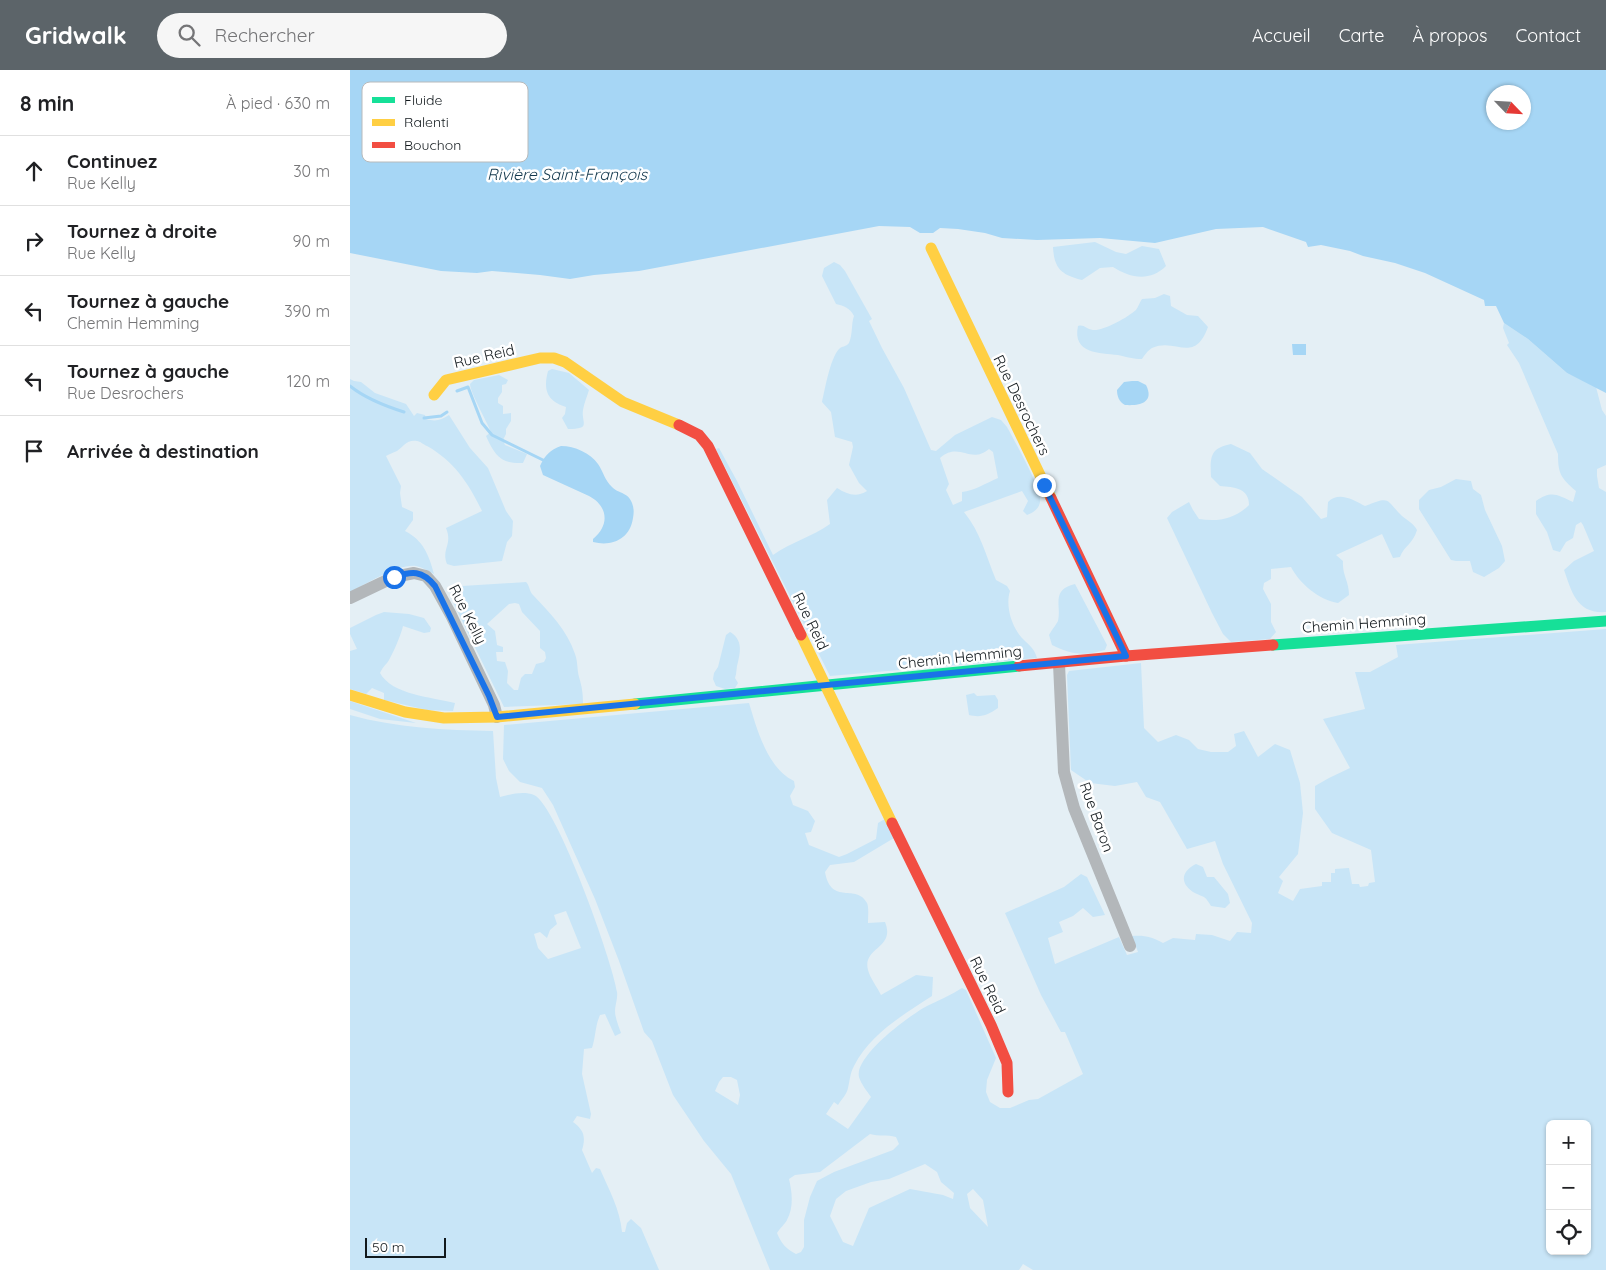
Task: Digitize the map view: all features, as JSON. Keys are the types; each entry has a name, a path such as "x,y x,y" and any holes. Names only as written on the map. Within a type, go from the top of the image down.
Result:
{"street":[{"name":"Rue Desrochers","path":"931,248 1126,656"},
{"name":"Rue Reid","path":"434,395 442,382 446,380 532,360 554,358 571,366 610,395 623,402 695,432 708,446 1004,1052 1007,1063 1008,1092"},
{"name":"Rue Kelly","path":"350,598 394,577 414,573 426,576 435,586 451,615 492,700 497,717"},
{"name":"Chemin Hemming","path":"350,695 420,716 454,718 497,717 1126,656 1606,621"},
{"name":"Rue Baron","path":"1059,664 1064,772 1068,788 1074,808 1130,946"}],"shaded area":[{"path":"1095,242 1116,252 1126,254 1142,246 1159,249 1166,266 1153,274 1140,277 1126,274 1113,267 1100,268 1082,280 1069,276 1057,266 1053,247"},
{"path":"834,262 845,271 872,319 869,321 904,388 931,450 936,451 955,435 992,417 1001,420 1007,427 1037,487 1040,496 1038,507 1027,515 1023,511 1028,501 1022,491 964,512 979,536 996,580 1007,586 1010,591 1009,610 1016,629 1033,649 1037,658 830,676 716,449 719,448 737,481 773,555 830,524 827,500 837,488 852,494 867,491 859,483 849,465 853,447 852,442 835,437 831,412 822,402 833,360 839,349 849,343 854,316 847,308 836,304 822,276 824,268","holes":["989,449 993,452 998,478 962,492 962,501 953,505 946,490 949,484 940,458 947,453 953,452 976,455"]},
{"path":"1164,294 1170,296 1171,306 1187,315 1198,316 1208,327 1197,345 1184,348 1161,345 1152,348 1142,359 1096,352 1083,347 1079,342 1077,335 1078,326 1098,330 1116,323 1132,313 1136,310 1142,299 1155,298"},
{"path":"1504,323 1528,339 1567,373 1596,387 1602,410 1606,416 1606,465 1597,469 1597,476 1599,488 1606,492 1606,612 1588,610 1582,606 1573,594 1564,570 1574,561 1594,551 1581,522 1576,525 1573,538 1566,542 1560,552 1553,550 1547,532 1536,514 1536,501 1546,496 1554,495 1573,502 1576,491 1561,475 1558,454 1519,363 1507,345 1509,343 1503,328"},
{"path":"552,369 569,373 589,390 583,410 584,424 580,428 568,429 562,418 566,407 554,402 548,394 546,384 548,371"},
{"path":"499,375 508,380 506,384 502,385 502,392 498,398 498,403 503,406 503,414 511,413 511,421 506,429 503,440 505,445 527,454 523,463 504,460 492,449 486,436 491,432 471,388 470,384 474,380"},
{"path":"350,379 361,382 375,393 406,404 414,416 417,413 425,415 426,419 436,420 449,415 470,448 488,468 506,511 513,521 512,536 507,542 502,561 454,566 447,564 445,554 448,534 446,528 482,511 472,492 453,466 427,446 418,441 410,441 397,451 386,456 401,486 402,507 413,512 413,520 405,531 421,544 434,574 423,568 408,566 391,571 350,592"},
{"path":"1231,444 1250,453 1262,469 1302,497 1321,519 1327,517 1328,502 1337,497 1356,501 1365,506 1384,500 1390,503 1414,526 1417,530 1415,535 1400,557 1393,558 1382,534 1336,555 1343,561 1349,595 1338,603 1317,595 1299,579 1291,567 1271,569 1271,579 1264,583 1263,589 1271,604 1271,622 1276,632 1270,639 1231,642 1223,634 1212,613 1167,518 1172,512 1189,502 1199,519 1206,520 1219,520 1238,514 1249,505 1244,492 1235,488 1220,486 1211,477 1211,459 1213,454 1219,448"},
{"path":"1456,479 1471,481 1473,489 1481,495 1485,510 1502,546 1505,561 1499,568 1484,577 1473,572 1470,561 1451,560 1419,509 1419,500 1429,490 1441,487"},
{"path":"526,582 532,593 557,622 572,645 577,660 583,704 504,707 452,600 462,586","holes":["509,604 519,604 522,612 540,631 540,648 545,652 546,658 544,662 536,664 532,674 525,674 521,678 518,690 514,690 507,683 508,671 505,662 497,661 496,652 503,652 503,647 497,645 495,631 487,624"]},
{"path":"1075,584 1107,645 1105,650 1078,654 1052,645 1049,635 1058,621 1060,594 1062,590"},
{"path":"384,612 409,614 424,618 431,628 430,632 424,633 403,626 393,652 380,673 386,680 403,691 455,703 453,711 427,710 384,700 384,693 372,688 366,694 350,689 350,651 357,649 350,634 350,628"},
{"path":"1606,629 1606,1270 1033,1270 1023,1264 1019,1270 770,1270 731,1174 704,1141 673,1095 652,1041 644,1032 595,899 553,805 542,788 520,782 509,771 503,759 504,725 749,703 764,747 777,767 794,781 795,787 790,796 793,805 808,811 815,821 811,832 805,833 809,845 839,857 876,839 878,823 885,819 894,838 854,862 830,865 825,872 828,882 833,888 863,897 868,905 868,923 885,922 886,938 867,962 869,973 881,995 916,975 933,977 932,996 888,1026 869,1044 861,1055 851,1074 845,1095 838,1105 834,1102 826,1114 848,1129 871,1097 859,1077 860,1068 865,1058 885,1037 908,1018 962,988 966,990 996,1058 987,1080 986,1092 990,1102 1000,1108 1010,1108 1029,1100 1038,1099 1083,1074 1065,1032 1061,1032 1041,995 1005,913 1064,887 1081,874 1087,877 1105,915 1093,917 1083,908 1073,916 1059,922 1063,932 1048,938 1055,964 1119,937 1127,955 1138,952 1132,936 1148,937 1163,943 1173,938 1195,940 1196,934 1212,935 1230,941 1237,932 1251,933 1252,923 1223,864 1215,841 1187,849 1160,802 1146,797 1137,782 1115,786 1090,783 1071,770 1067,675 1069,671 1141,663 1144,728 1158,742 1176,735 1189,740 1198,749 1211,752 1228,752 1236,746 1234,734 1244,731 1258,757 1275,744 1290,750 1300,783 1303,813 1298,854 1279,877 1283,881 1278,893 1293,901 1300,889 1322,886 1322,882 1331,882 1331,873 1335,873 1335,869 1349,868 1352,884 1359,884 1360,887 1368,886 1369,883 1375,882 1371,850 1332,833 1315,809 1315,786 1350,768 1323,719 1365,709 1355,672 1370,672 1398,657 1396,645","holes":["723,1077 731,1077 737,1080 740,1095 738,1105 715,1091","870,1134 896,1137 899,1144 893,1150 834,1172 817,1181 810,1197 804,1220 804,1247 801,1252 796,1254 789,1250 780,1240 777,1233 786,1222 791,1210 792,1194 789,1179 795,1175 820,1172","925,1164 937,1172 941,1182 954,1193 953,1199 943,1195 910,1189 869,1208 853,1246 843,1242 830,1216 836,1199 846,1191 871,1182 889,1179","973,1189 983,1200 988,1227 970,1208 967,1194"]},
{"path":"730,632 737,638 740,645 735,678 738,683 735,688 725,689 716,686 713,679 726,635"},
{"path":"974,693 977,696 995,695 998,700 998,708 984,715 969,715 966,695"},
{"path":"350,701 416,723 380,719 350,709"},
{"path":"350,715 385,723 421,728 493,731 496,778 500,797 526,793 534,795 544,805 556,826 583,886 606,950 617,992 615,1014 621,1033 615,1036 605,1014 600,1015 592,1048 584,1049 582,1074 591,1114 590,1119 577,1116 573,1122 580,1128 583,1134 582,1150 592,1173 596,1168 600,1169 617,1207 622,1232 625,1232 627,1223 631,1219 641,1228 659,1270 350,1270","holes":["566,911 581,948 548,959 538,948 534,934 540,932 547,938 550,930 557,924 554,915"]},
{"path":"1196,864 1203,867 1207,877 1214,877 1228,894 1230,903 1225,908 1211,906 1205,898 1193,892 1184,881 1185,873"}],"water":[{"name":"Rivière Saint-François","path":"350,70 1606,70 1606,393 1567,373 1528,339 1504,323 1496,306 1485,306 1484,300 1425,273 1395,263 1321,245 1308,247 1306,242 1263,227 1216,229 1155,243 1100,238 1037,240 1002,238 985,233 940,228 933,233 920,233 910,227 879,226 639,271 570,279 492,271 477,273 441,271 350,253"},
{"path":"1292,344 1306,344 1306,355 1293,355"},
{"path":"1138,381 1146,385 1148,391 1147,400 1140,404 1125,405 1119,399 1117,390 1124,382"},
{"path":"561,446 586,453 598,464 610,485 630,499 634,510 631,525 619,540 607,543 593,542 604,522 603,510 600,505 589,496 543,475 540,466 544,459 548,453"}],"waterway":[{"path":"350,386 376,402 404,412"},
{"path":"457,391 468,387 482,423 492,435 545,461"},
{"path":"424,418 441,416 447,412"}],"traffic: fast":[{"path":"1273,645 1606,621"},
{"path":"635,704 1019,666"}],"traffic: slow":[{"path":"931,248 1051,498"},
{"path":"434,395 446,380 540,358 554,358 565,362 623,402 679,425"},
{"path":"801,635 892,823"},
{"path":"350,695 405,712 444,718 497,717 635,704"}],"traffic: jam":[{"path":"679,425 699,435 708,446 801,635"},
{"path":"1051,498 1126,656"},
{"path":"1019,666 1273,645"},
{"path":"892,823 991,1025 1007,1063 1008,1092"}],"route":[{"path":"394,577 414,573 430,579 451,615 496,711 497,717 588,710 1126,656 1044,485"}]}
